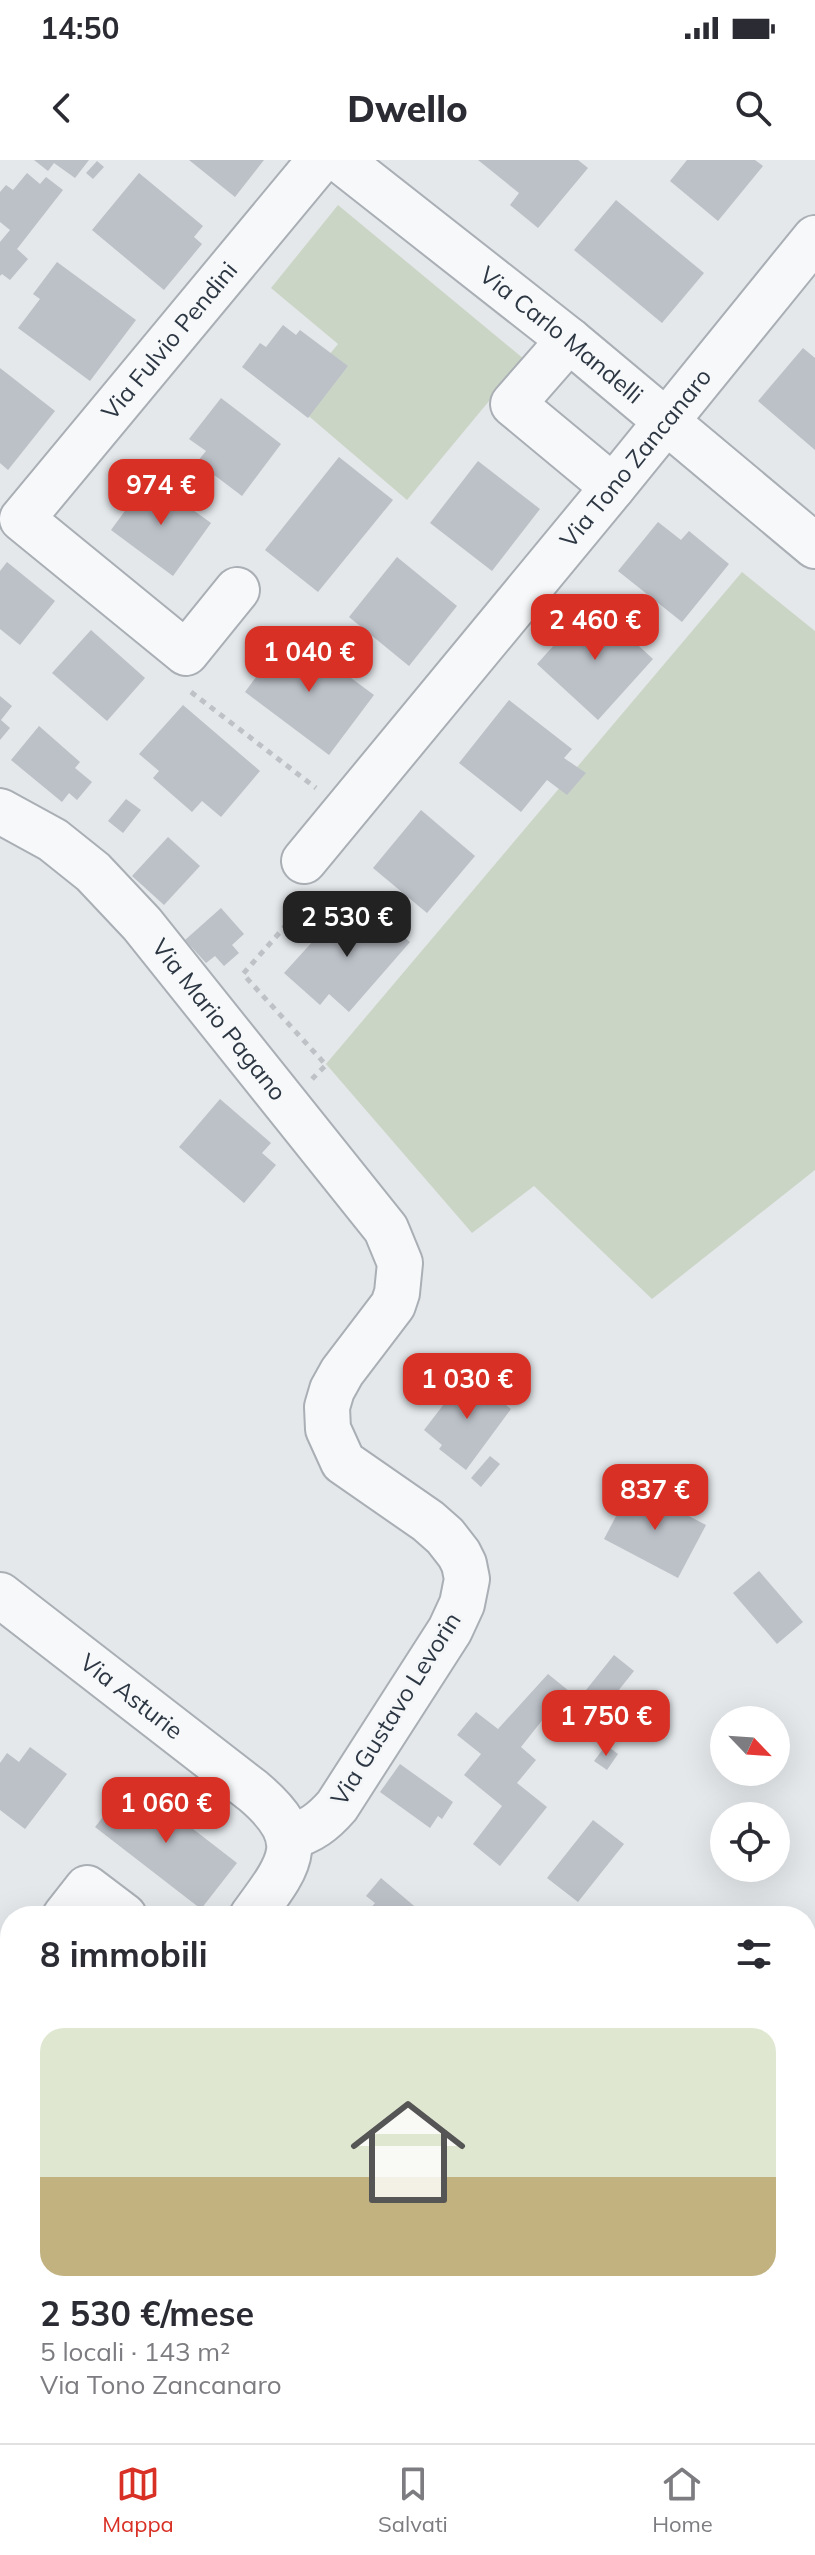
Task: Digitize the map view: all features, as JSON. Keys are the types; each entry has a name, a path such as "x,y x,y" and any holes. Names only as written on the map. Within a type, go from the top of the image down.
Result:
{"street":[{"name":"Via Fulvio Pendini","path":"186,653 22,519 320,160"},
{"name":"Via Carlo Mandelli","path":"340,160 569,340 815,546"},
{"name":"Via Tono Zancanaro","path":"311,876 345,811 815,238"},
{"path":"569,340 513,404 613,487"},
{"path":"186,653 237,590"},
{"name":"Via Mario Pagano","path":"0,811 53,840 93,872 142,924 372,1209 396,1248 400,1263"},
{"name":"Via Gustavo Levorin","path":"290,1837 306,1832 323,1821 337,1806 435,1656 462,1604 467,1579 464,1564 445,1536 343,1462 328,1429 327,1407 332,1390 393,1305 400,1263"},
{"name":"Via Asturie","path":"0,1595 262,1798 282,1820 290,1837"},
{"path":"259,1906 287,1861 290,1837"},
{"path":"73,1906 87,1888 111,1906"}],"path":[{"path":"186,653 187,689 345,811"},
{"path":"285,1105 326,1065 243,974 311,876"}],"green space":[{"path":"338,205 524,359 407,500 291,401 338,344 271,288"},
{"path":"742,572 815,631 815,1170 652,1299 534,1186 472,1233 326,1064"}],"building":[{"path":"34,160 89,160 75,178 54,163 48,171"},
{"path":"189,160 264,160 235,197"},
{"path":"478,160 578,160 588,168 538,228 510,205 519,193"},
{"path":"687,160 755,160 763,166 718,221 670,181"},
{"path":"97,161 104,167 93,179 86,173"},
{"path":"27,173 40,184 46,177 63,190 17,249 28,259 10,280 2,274 0,276 0,242 10,230 0,222 0,192 6,185 13,190"},
{"path":"139,173 203,226 194,237 202,244 164,290 92,230"},
{"path":"616,200 704,273 662,323 574,250"},
{"path":"57,262 136,320 90,381 18,328 40,299 33,294"},
{"path":"283,325 296,335 300,330 348,366 308,418 242,367 260,343 266,347"},
{"path":"803,348 815,358 815,450 758,401"},
{"path":"0,368 55,411 8,470 0,463"},
{"path":"221,398 281,444 242,496 197,462 206,451 189,439"},
{"path":"339,457 393,500 318,592 265,550"},
{"path":"478,461 540,509 492,571 430,523"},
{"path":"149,478 211,523 173,576 111,530"},
{"path":"658,522 681,540 689,531 729,564 682,622 618,571"},
{"path":"397,557 457,606 409,666 349,617"},
{"path":"7,562 55,601 20,645 0,629 0,571"},
{"path":"592,603 653,659 598,720 537,664"},
{"path":"91,630 145,678 107,721 52,673"},
{"path":"289,632 374,695 329,755 245,692"},
{"path":"0,696 12,706 1,720 10,728 0,740"},
{"path":"509,700 572,749 564,758 586,773 567,795 547,780 521,812 459,763"},
{"path":"183,705 260,771 221,817 202,801 192,812 153,778 159,771 139,754"},
{"path":"39,726 80,762 75,768 92,782 77,800 69,793 62,802 11,760"},
{"path":"126,799 141,810 123,833 108,821"},
{"path":"421,810 475,856 427,913 373,868"},
{"path":"168,837 200,866 164,905 132,876"},
{"path":"345,906 365,923 374,912 410,942 349,1012 329,994 320,1005 284,973"},
{"path":"221,908 244,934 232,945 239,953 224,966 215,956 206,963 185,940"},
{"path":"220,1099 271,1143 262,1153 276,1165 244,1203 179,1147"},
{"path":"467,1374 511,1409 466,1470 439,1449 442,1445 424,1430"},
{"path":"490,1456 500,1464 481,1487 471,1478"},
{"path":"632,1486 706,1525 678,1578 604,1539"},
{"path":"759,1571 803,1622 777,1644 733,1593"},
{"path":"614,1655 634,1671 606,1706 586,1690"},
{"path":"548,1674 585,1704 562,1732 544,1718 521,1747 536,1760 517,1783 547,1807 500,1866 473,1844 502,1806 464,1775 481,1754 457,1735 476,1712 498,1729"},
{"path":"606,1745 618,1754 607,1770 594,1761"},
{"path":"30,1747 67,1774 25,1829 0,1810 0,1763 7,1753 19,1762"},
{"path":"400,1764 453,1802 442,1819 438,1816 430,1828 380,1792"},
{"path":"131,1781 237,1863 203,1906 197,1906 95,1827"},
{"path":"593,1820 624,1844 578,1902 547,1878"},
{"path":"381,1878 414,1906 372,1906 375,1903 366,1896"}]}
